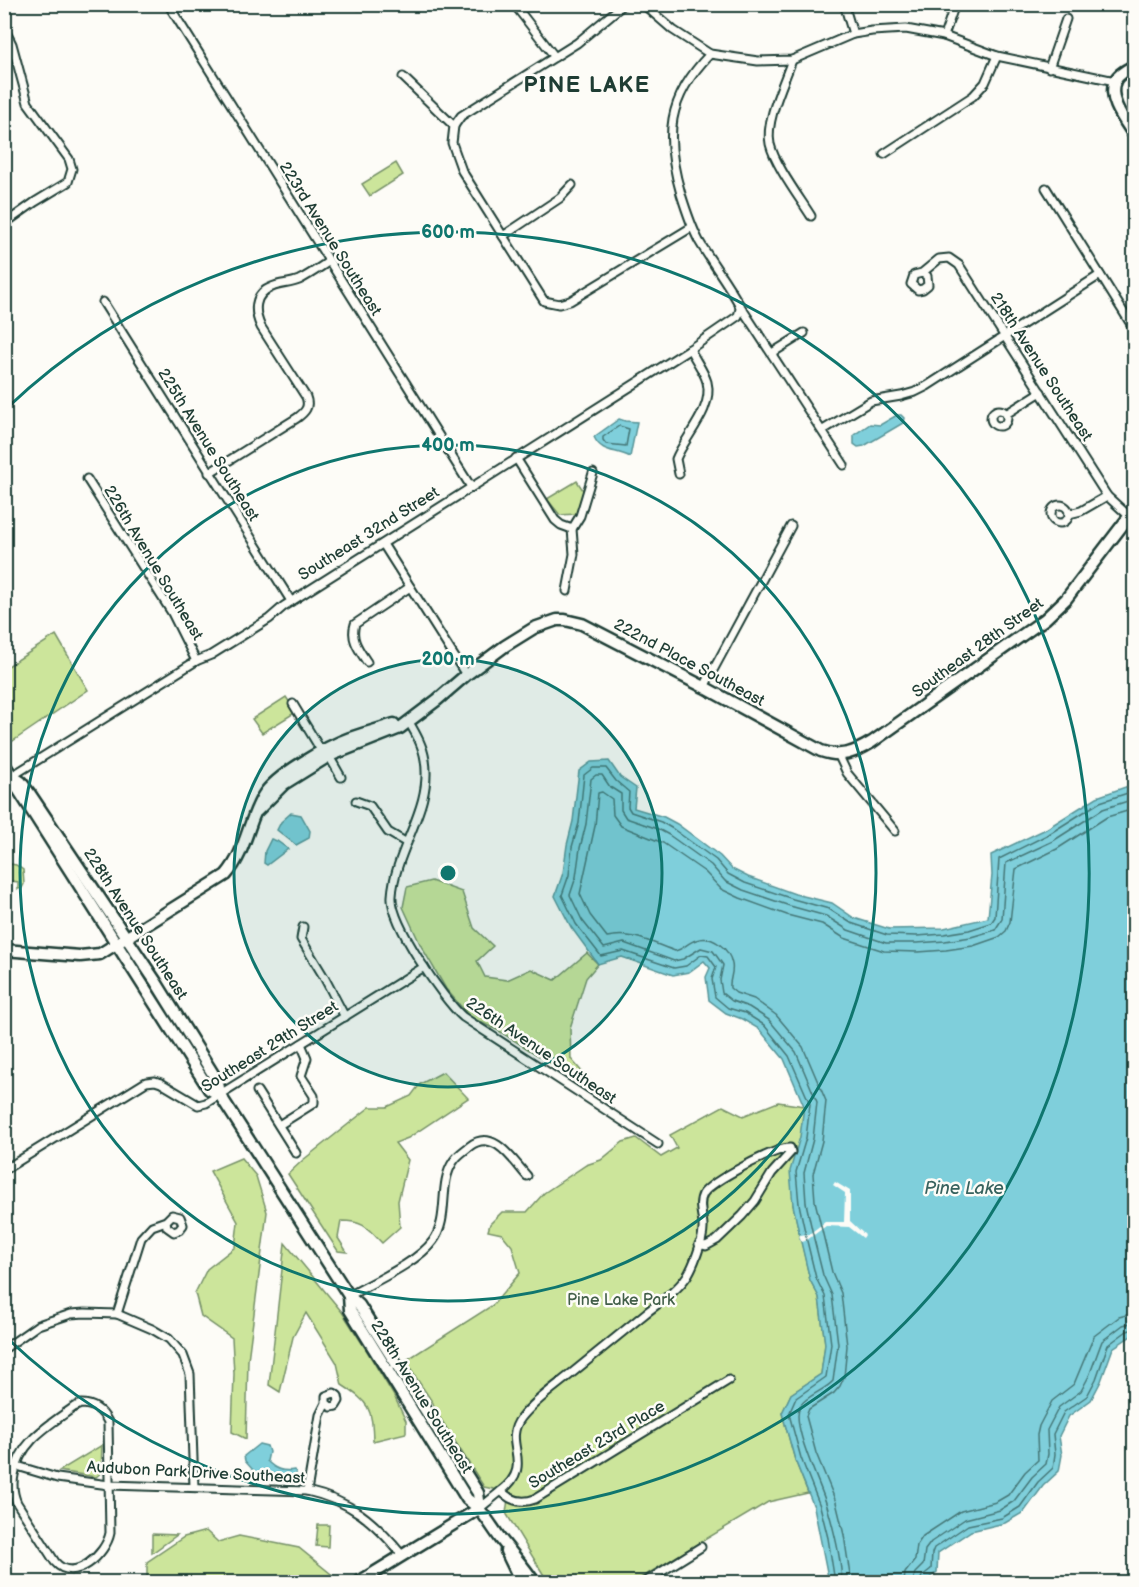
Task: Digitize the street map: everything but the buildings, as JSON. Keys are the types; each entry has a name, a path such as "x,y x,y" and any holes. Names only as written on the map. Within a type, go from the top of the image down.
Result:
{"street":[{"name":"223rd Avenue Southeast","path":"168,4 471,487"},
{"path":"624,4 577,43 461,116 454,126 452,143 462,171 544,301 554,304 570,301 692,226"},
{"path":"643,4 673,30 710,54 758,61 792,60 853,34 906,29 944,36 997,56 1115,81 1134,66"},
{"path":"844,4 853,34"},
{"path":"944,36 955,4"},
{"path":"517,8 555,57"},
{"path":"1049,68 1066,19"},
{"path":"4,28 12,44 28,103 69,159 72,175 68,182 4,224"},
{"path":"710,54 686,82 674,113 671,129 677,181 692,226 739,304 844,465"},
{"path":"884,154 974,96 985,83 997,56"},
{"path":"792,60 771,121 770,143 774,155 811,216"},
{"path":"403,77 454,126"},
{"path":"1115,81 1115,103 1134,135"},
{"path":"503,236 560,198 572,185"},
{"path":"1046,188 1134,329"},
{"name":"218th Avenue Southeast","path":"922,273 939,259 955,260 1107,496 1132,513"},
{"path":"209,473 306,411 308,403 306,398 255,314 258,300 268,288 301,279 328,262"},
{"path":"823,430 871,401 915,392 1100,275"},
{"name":"225th Avenue Southeast","path":"103,302 291,602"},
{"name":"Southeast 32nd Street","path":"12,776 196,661 211,655 269,619 291,602 690,349 733,320 740,313 739,304"},
{"path":"772,353 804,333"},
{"path":"679,474 676,459 701,414 708,392 705,376 690,349"},
{"path":"1006,414 1041,392"},
{"path":"516,458 555,520 572,530"},
{"path":"567,591 574,554 572,530 580,516 593,473"},
{"name":"226th Avenue Southeast","path":"87,479 156,586 196,661"},
{"path":"1069,514 1081,511 1107,496"},
{"name":"Southeast 28th Street","path":"839,756 855,752 872,742 1045,619 1066,599 1132,513"},
{"path":"704,687 791,526"},
{"path":"383,544 466,675"},
{"path":"367,662 354,640 356,624 410,587"},
{"name":"222nd Place Southeast","path":"410,722 466,675 521,636 547,623 565,620 574,621 704,687 821,751 839,756"},
{"path":"292,704 341,777"},
{"path":"4,950 80,956 100,954 225,875 238,858 261,798 268,788 286,774 351,738 398,723 410,722 423,750 426,771 425,791 406,843 388,831 370,806 356,801"},
{"path":"839,756 847,773 895,831"},
{"name":"228th Avenue Southeast","path":"4,764 12,776 21,782 30,794 123,941 218,1082 220,1095 349,1296 350,1310 392,1368 467,1499 480,1508 534,1582"},
{"name":"226th Avenue Southeast","path":"406,843 391,900 396,917 424,967 451,1005 463,1017 658,1144"},
{"path":"303,927 301,939 345,1017"},
{"name":"Southeast 29th Street","path":"4,1170 146,1082 161,1083 198,1105 206,1103 424,967"},
{"path":"279,1125 314,1103 314,1096 301,1076 307,1058 301,1044"},
{"path":"257,1092 296,1153"},
{"path":"349,1296 429,1247 441,1226 447,1180 452,1163 477,1141 491,1140 527,1176"},
{"path":"359,1582 480,1508 512,1482 518,1460 513,1434 522,1416 680,1286 687,1276 704,1230 700,1206 703,1195 709,1187 747,1164 782,1149 790,1148 791,1152 772,1173 755,1201 742,1216 717,1240 706,1246 699,1244"},
{"path":"117,1314 141,1238 152,1226 166,1221"},
{"path":"4,1349 24,1334 54,1319 85,1313 117,1314 169,1339 183,1355 190,1374 194,1487"},
{"name":"Southeast 23rd Place","path":"501,1491 511,1500 524,1502 535,1499 729,1380"},
{"path":"307,1491 320,1415 326,1403"},
{"path":"81,1404 94,1406 101,1410 108,1422 109,1485 109,1541 101,1553 78,1569 68,1570 55,1562 17,1503 13,1491 15,1467 24,1446 36,1434 74,1407 81,1404"},
{"name":"Audubon Park Drive Southeast","path":"4,1462 57,1478 109,1485 307,1491 337,1500 364,1515 402,1555"},
{"name":"228th Avenue Southeast","path":"501,1539 521,1582"},
{"path":"645,1582 701,1547"}],"green space":[{"path":"396,163 403,175 370,196 362,184"},
{"path":"577,481 585,493 576,514 560,515 547,499"},
{"path":"56,635 88,690 10,743 5,734 5,668"},
{"path":"286,697 296,712 262,733 252,719"},
{"path":"5,863 16,865 23,870 22,888 18,889 18,882 5,880"},
{"path":"431,881 462,892 474,928 493,946 477,961 485,977 507,980 531,969 555,980 587,953 598,964 586,978 570,1028 571,1059 589,1080 579,1081 499,1031 470,1017 446,989 421,946 403,907 407,887"},
{"path":"443,1072 468,1098 408,1138 395,1143 408,1160 398,1201 400,1227 382,1243 364,1226 355,1222 341,1221 338,1238 347,1252 338,1251 288,1174 370,1107 387,1107 411,1096 420,1084"},
{"name":"Pine Lake Park","path":"778,1102 804,1106 793,1205 810,1280 819,1297 825,1344 821,1374 791,1394 782,1413 795,1460 808,1493 768,1502 634,1582 548,1582 506,1513 509,1492 484,1487 405,1361 493,1305 520,1273 512,1246 502,1234 488,1231 490,1224 502,1212 527,1212 544,1193 586,1165 601,1160 623,1142 636,1138 661,1157 677,1148 670,1135 723,1106 743,1116"},
{"path":"241,1158 256,1176 267,1212 248,1360 246,1439 232,1432 234,1374 232,1338 201,1316 195,1293 207,1269 235,1247 238,1222 210,1171"},
{"path":"285,1243 342,1312 367,1351 406,1421 406,1433 373,1441 372,1421 368,1407 359,1397 342,1385 337,1363 306,1313 293,1337 280,1392 269,1385"},
{"path":"102,1445 101,1473 96,1477 59,1471"},
{"path":"318,1525 329,1525 328,1547 316,1546"},
{"path":"206,1531 218,1542 239,1536 299,1548 341,1582 147,1582 147,1562 184,1537"},
{"path":"152,1534 177,1535 152,1553"}],"water":[{"path":"897,415 904,418 903,423 864,446 858,447 854,444 854,435 870,424 880,425"},
{"path":"619,419 637,422 630,457 605,449 594,437"},
{"name":"Pine Lake","path":"609,761 620,777 636,788 634,808 664,817 677,824 720,856 732,869 795,894 832,903 854,918 889,929 944,928 988,918 992,875 991,855 1046,829 1097,797 1134,784 1134,1334 1113,1348 1101,1381 1091,1400 1069,1416 1059,1436 1062,1455 1059,1471 1043,1486 1024,1512 1005,1523 971,1531 938,1553 937,1572 924,1582 829,1582 814,1507 795,1460 782,1413 791,1394 821,1374 825,1344 819,1297 810,1280 793,1205 790,1171 800,1137 804,1106 784,1059 759,1029 726,1013 709,1000 706,977 710,968 704,961 689,972 673,975 622,957 598,964 571,927 555,896 563,873 573,821 579,771 591,762"},
{"path":"291,813 301,815 310,831 309,838 296,845 277,830 281,822"},
{"path":"271,839 288,849 267,865 264,863 265,851"},
{"path":"259,1444 267,1446 269,1452 267,1461 270,1464 286,1471 294,1470 296,1478 291,1479 275,1474 259,1477 245,1461 244,1456"}],"pier":[{"path":"835,1182 850,1191 850,1221 865,1235 863,1238 849,1227 826,1226 801,1242 799,1235 809,1234 825,1222 844,1222 845,1193 833,1185"}],"district":[{"name":"PINE LAKE","path":"587,85"}]}
